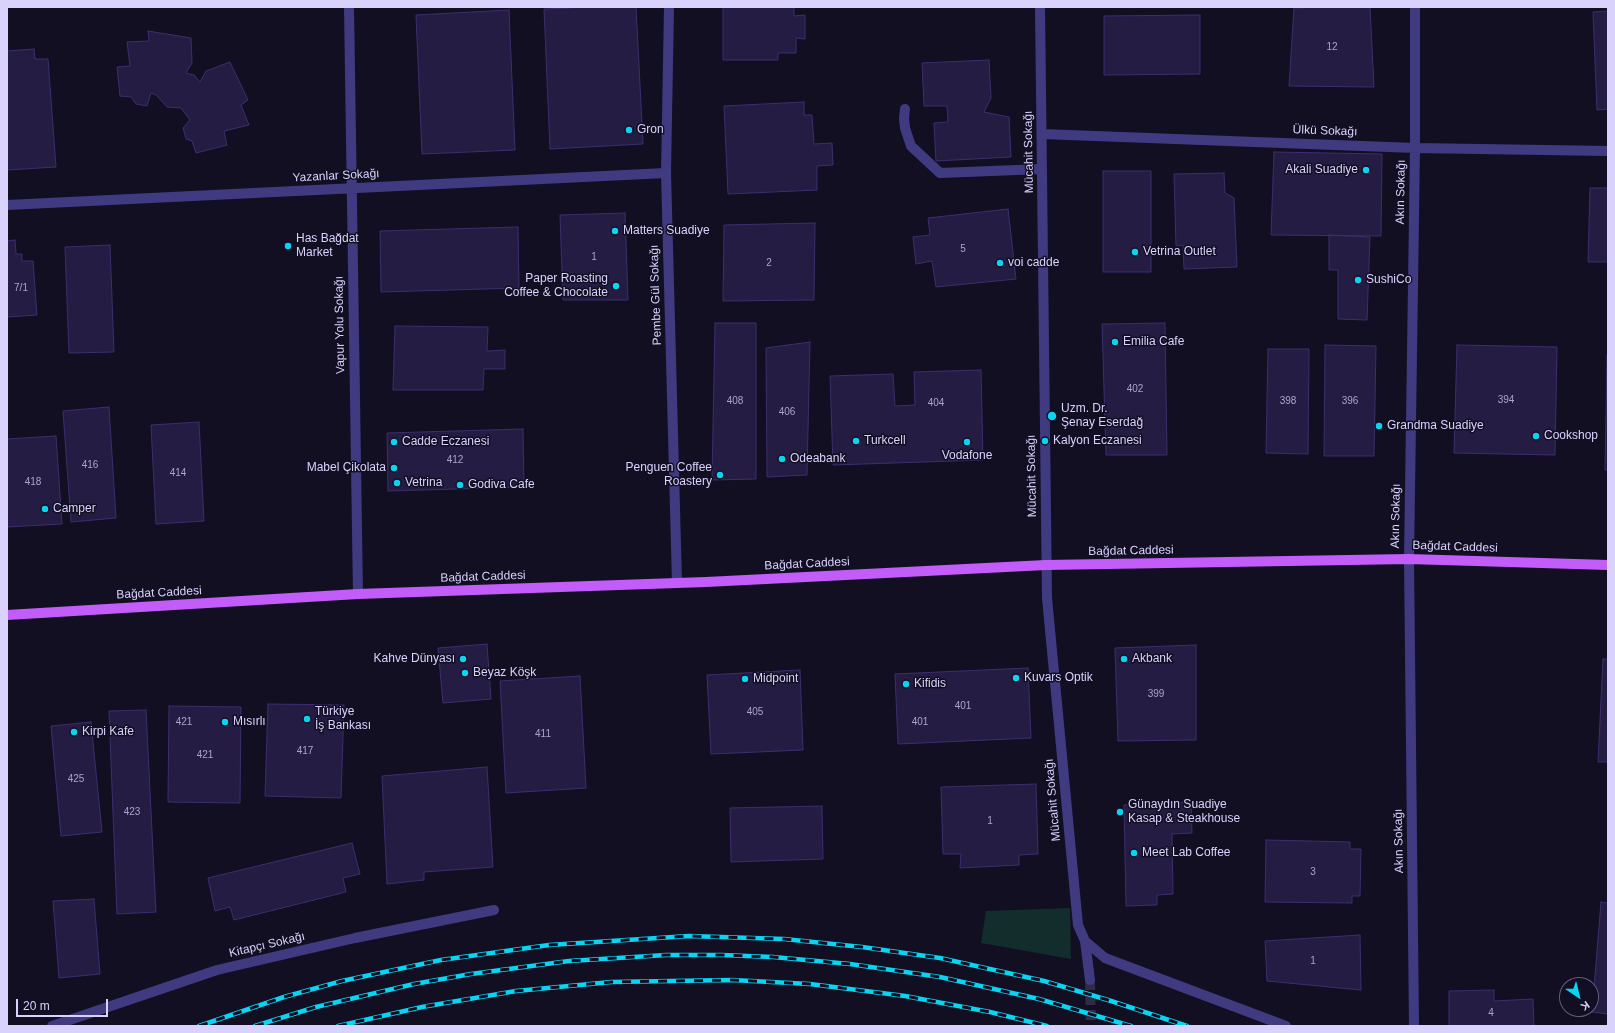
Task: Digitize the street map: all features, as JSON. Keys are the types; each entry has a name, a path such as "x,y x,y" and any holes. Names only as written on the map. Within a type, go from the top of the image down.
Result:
{"main road":[{"name":"Bağdat Caddesi","path":"7,615 358,594 677,583 1046,565 1409,559 1608,565"}],"street":[{"name":"Vapur Yolu Sokağı","path":"349,7 358,594"},
{"name":"Pembe Gül Sokağı","path":"669,7 666,173 677,583"},
{"name":"Mücahit Sokağı","path":"1040,7 1047,598 1078,925 1085,941"},
{"name":"Akın Sokağı","path":"1414,1026 1409,559 1415,148 1415,7"},
{"path":"905,110 905,128 911,146 940,173 1042,169"},
{"name":"Ülkü Sokağı","path":"1042,134 1415,148 1608,151"},
{"name":"Yazanlar Sokağı","path":"7,205 666,173"},
{"name":"Kitapçı Sokağı","path":"52,1026 217,970 355,938 494,910"},
{"path":"1085,941 1090,980"},
{"path":"1085,941 1105,958 1286,1026"}],"green space":[{"path":"1070,908 1071,959 981,943 986,911"}],"building":[{"path":"636,7 643,144 550,149 544,9"},
{"path":"723,7 794,7 794,16 805,15 805,39 796,38 796,53 778,53 778,60 723,60"},
{"path":"1370,7 1374,87 1289,86 1294,8"},
{"path":"509,10 515,150 422,154 416,15"},
{"path":"1608,11 1608,109 1597,110 1593,12"},
{"path":"1200,15 1200,74 1104,75 1104,16"},
{"path":"148,31 191,38 192,63 186,73 194,75 200,82 206,71 230,62 248,100 241,105 249,125 224,131 227,145 196,153 192,141 186,139 183,128 190,120 181,108 167,107 156,95 151,93 147,106 136,104 131,97 120,96 117,67 130,66 127,42 149,41"},
{"path":"34,49 35,59 48,59 56,167 7,170 7,51"},
{"path":"989,60 991,98 984,112 1009,117 1011,157 936,161 934,123 948,122 947,106 924,106 922,63"},
{"path":"804,102 804,115 812,115 814,144 832,143 833,165 817,166 817,190 728,194 724,106"},
{"path":"1274,152 1382,154 1381,236 1271,235"},
{"path":"1103,171 1151,171 1151,272 1103,272"},
{"path":"1224,173 1225,193 1234,198 1237,267 1184,269 1183,245 1176,246 1174,174"},
{"path":"1590,188 1608,188 1608,262 1588,262"},
{"path":"1008,209 1016,279 936,287 932,261 916,264 913,237 930,235 928,218"},
{"path":"625,213 628,300 563,300 560,215"},
{"path":"815,223 814,300 723,301 724,225"},
{"path":"518,227 519,288 381,292 380,231"},
{"path":"1329,235 1370,237 1367,320 1338,319 1338,270 1329,270"},
{"path":"15,240 16,254 22,254 22,261 33,261 37,315 7,317 7,241"},
{"path":"110,245 114,352 69,353 65,247"},
{"path":"715,323 756,323 756,479 712,480"},
{"path":"1165,323 1167,455 1106,455 1102,324"},
{"path":"395,326 488,327 487,351 505,350 505,369 484,369 483,390 393,390"},
{"path":"810,342 807,475 767,477 766,348"},
{"path":"1325,345 1376,346 1374,456 1324,456"},
{"path":"1457,345 1557,347 1555,455 1454,453"},
{"path":"1268,349 1309,349 1308,454 1266,453"},
{"path":"1607,355 1608,470 1605,470"},
{"path":"981,370 983,460 833,465 830,376 893,374 895,406 915,405 914,372"},
{"path":"109,407 116,518 71,522 63,411"},
{"path":"199,422 204,521 156,524 151,425"},
{"path":"523,429 524,487 388,491 387,433"},
{"path":"56,436 62,524 7,527 7,439"},
{"name":"Beyaz Köşk","path":"487,644 491,699 443,703 438,648"},
{"path":"1196,645 1196,740 1118,741 1115,648"},
{"path":"1603,659 1608,659 1608,762 1598,762"},
{"path":"1028,668 1031,738 898,744 895,674"},
{"path":"800,670 803,750 711,754 707,675"},
{"path":"580,676 586,788 506,793 500,681"},
{"path":"268,704 344,705 341,798 265,796"},
{"path":"169,706 241,707 240,803 168,802"},
{"path":"146,710 156,912 117,914 109,711"},
{"path":"91,722 102,832 61,836 51,726"},
{"path":"487,767 493,867 424,872 424,880 387,884 382,776"},
{"path":"1036,784 1038,854 1019,855 1019,865 960,868 961,854 943,854 941,787"},
{"path":"1191,802 1192,833 1172,834 1173,894 1157,895 1157,905 1126,906 1124,805"},
{"path":"822,806 823,859 731,862 730,808"},
{"path":"1266,840 1350,842 1350,849 1361,849 1360,896 1352,896 1352,903 1265,902"},
{"path":"352,843 360,874 343,878 346,892 234,920 230,907 215,911 208,878"},
{"path":"94,899 100,974 59,978 53,901"},
{"path":"1601,902 1608,903 1608,1014 1599,1013 1599,977 1595,977"},
{"path":"1360,935 1361,990 1267,981 1265,941"},
{"path":"1494,990 1494,1001 1533,999 1534,1026 1449,1026 1449,991"}],"tunnel":[{"path":"1090,980 1091,1026"}],"railway":[{"path":"199,1026 284,997 342,981 441,960 549,945 689,936 784,939 862,947 940,958 1044,981 1187,1026"},
{"path":"255,1026 316,1007 414,984 471,974 569,961 666,955 773,957 850,964 940,977 1039,999 1131,1026"},
{"path":"338,1026 422,1007 516,991 611,982 732,980 810,984 905,996 990,1012 1047,1026"}],"place":[{"name":"Gron","path":"629,130"},
{"name":"Akali Suadiye","path":"1366,170"},
{"name":"Matters Suadiye","path":"615,231"},
{"name":"Has Bağdat Market","path":"288,246"},
{"name":"Vetrina Outlet","path":"1135,252"},
{"name":"voi cadde","path":"1000,263"},
{"name":"SushiCo","path":"1358,280"},
{"name":"Paper Roasting Coffee & Chocolate","path":"616,286"},
{"name":"Emilia Cafe","path":"1115,342"},
{"name":"Uzm. Dr. Şenay Eserdağ","path":"1052,416"},
{"name":"Grandma Suadiye","path":"1379,426"},
{"name":"Cookshop","path":"1536,436"},
{"name":"Turkcell","path":"856,441"},
{"name":"Kalyon Eczanesi","path":"1045,441"},
{"name":"Cadde Eczanesi","path":"394,442"},
{"name":"Vodafone","path":"967,442"},
{"name":"Odeabank","path":"782,459"},
{"name":"Mabel Çikolata","path":"394,468"},
{"name":"Penguen Coffee Roastery","path":"720,475"},
{"name":"Vetrina","path":"397,483"},
{"name":"Godiva Cafe","path":"460,485"},
{"name":"Camper","path":"45,509"},
{"name":"Kahve Dünyası","path":"463,659"},
{"name":"Akbank","path":"1124,659"},
{"name":"Beyaz Köşk","path":"465,673"},
{"name":"Kuvars Optik","path":"1016,678"},
{"name":"Midpoint","path":"745,679"},
{"name":"Kifidis","path":"906,684"},
{"name":"Türkiye İş Bankası","path":"307,719"},
{"name":"Mısırlı","path":"225,722"},
{"name":"Kirpi Kafe","path":"74,732"},
{"name":"Günaydın Suadiye Kasap & Steakhouse","path":"1120,812"},
{"name":"Meet Lab Coffee","path":"1134,853"}]}
